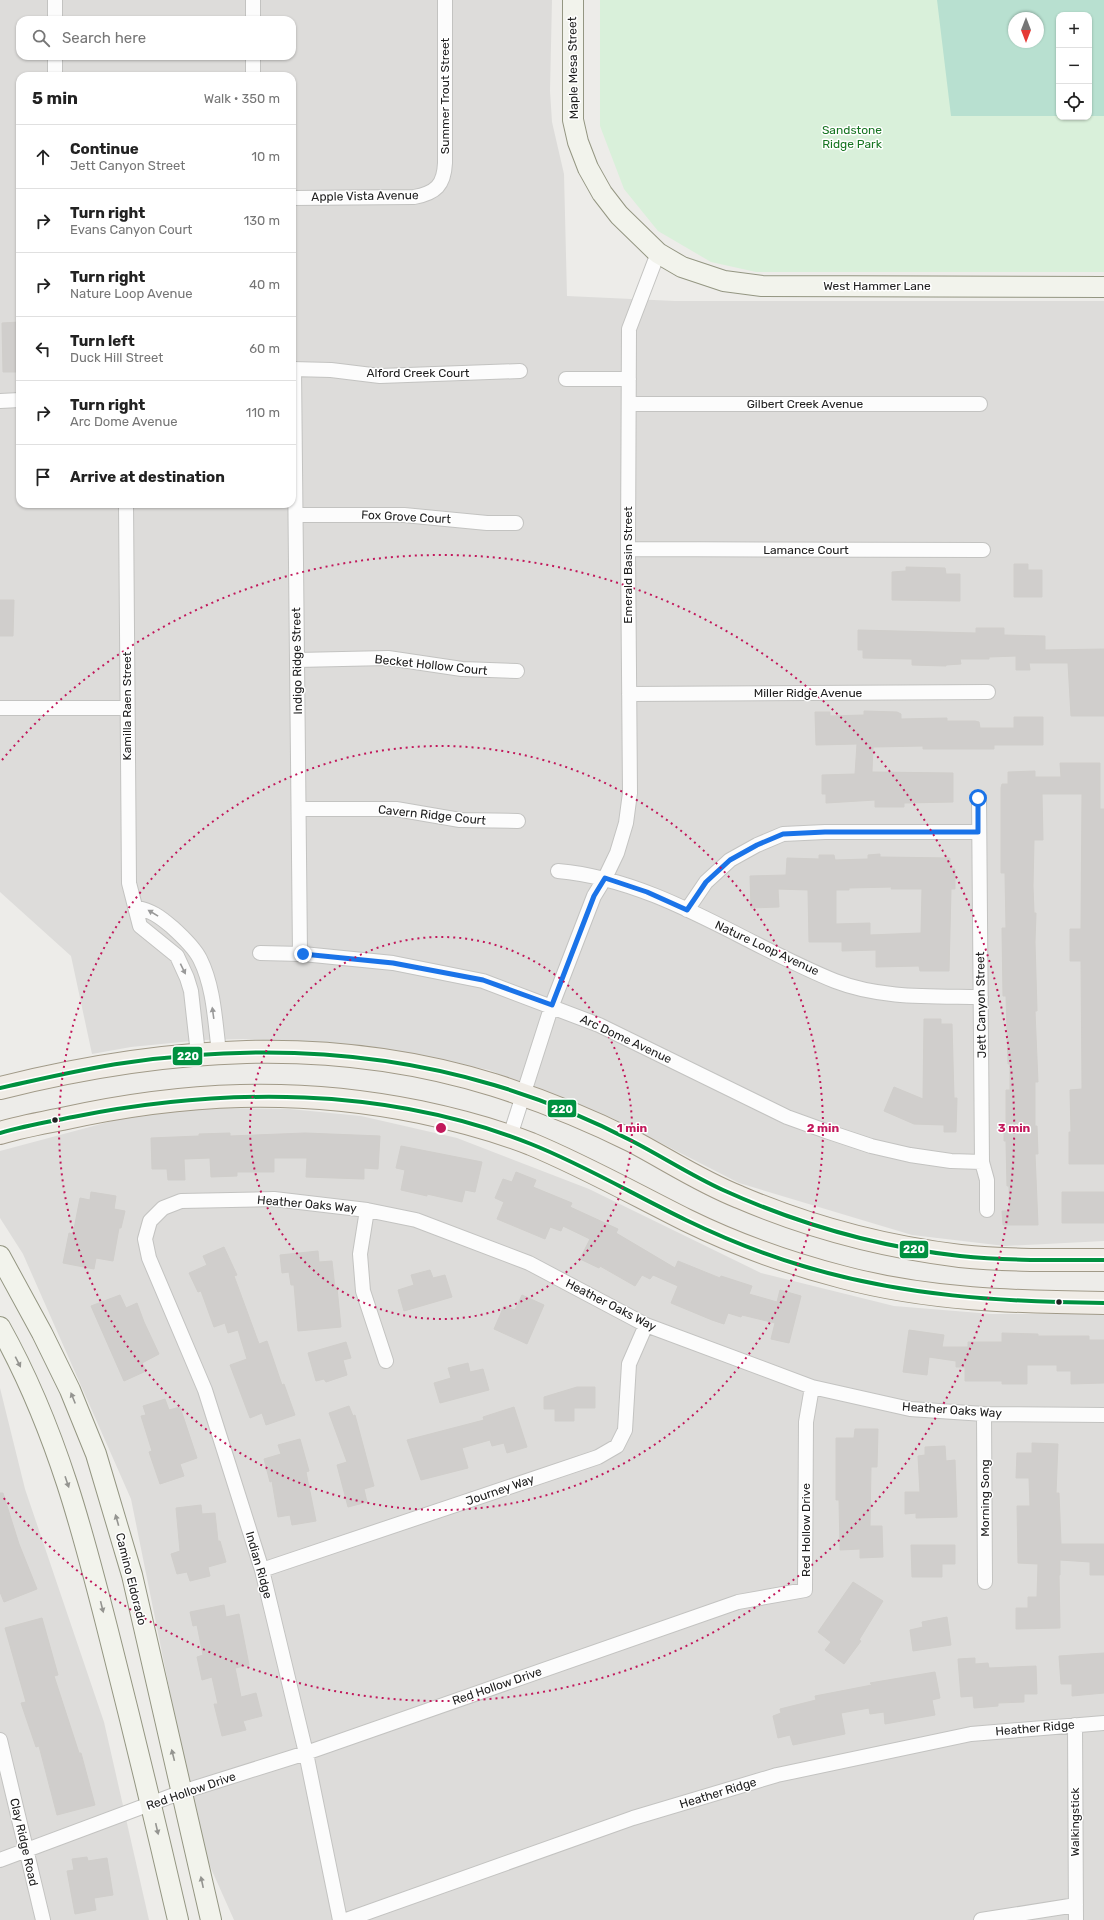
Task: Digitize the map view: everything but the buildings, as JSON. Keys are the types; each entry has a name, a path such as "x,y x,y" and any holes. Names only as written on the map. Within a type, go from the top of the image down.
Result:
{"main road":[{"name":"Maple Mesa Street","path":"573,0 572,96 573,120 578,142 588,168 602,193 619,215 658,253"},
{"name":"West Hammer Lane","path":"658,253 682,267 724,282 762,286 1104,287"},
{"path":"0,1088 50,1076 122,1063 209,1053 311,1053 377,1060 435,1070 523,1095 605,1128 737,1197 826,1229 895,1245 962,1256 1104,1260"},
{"path":"0,1133 125,1106 208,1096 273,1095 377,1104 443,1117 510,1136 578,1164 716,1234 777,1258 841,1277 907,1291 970,1299 1104,1303"},
{"name":"Camino Eldorado","path":"0,1256 42,1334 66,1383 96,1454 132,1575 211,1920"},
{"path":"0,1327 26,1378 68,1484 84,1538 151,1804 178,1920"}],"street":[{"path":"55,0 55,16"},
{"path":"253,0 253,16"},
{"name":"Summer Trout Street","path":"436,188 444,177 445,163 445,0"},
{"path":"55,60 55,72"},
{"path":"253,60 253,72"},
{"name":"Apple Vista Avenue","path":"296,198 414,197 427,194 436,188"},
{"name":"Emerald Basin Street","path":"510,1136 552,1005 594,896 605,878 617,853 624,830 630,793 628,549 629,329 658,253"},
{"name":"Alford Creek Court","path":"296,369 331,370 380,376 520,371"},
{"path":"566,379 629,379"},
{"path":"0,401 16,400"},
{"name":"Gilbert Creek Avenue","path":"629,404 980,404"},
{"name":"Kamilla Raen Street","path":"126,508 129,883 140,926 176,956 187,978 209,1053"},
{"name":"Indigo Ridge Street","path":"296,508 300,954"},
{"name":"Fox Grove Court","path":"296,515 404,515 487,523 516,523"},
{"name":"Lamance Court","path":"628,549 984,550"},
{"name":"Becket Hollow Court","path":"298,660 388,658 462,669 517,671"},
{"name":"Miller Ridge Avenue","path":"629,694 988,692"},
{"path":"0,708 127,708"},
{"name":"Jett Canyon Street","path":"978,798 982,1162 987,1180 987,1210"},
{"name":"Cavern Ridge Court","path":"298,809 396,809 460,820 518,821"},
{"path":"687,910 706,882 730,860 757,845 783,834 825,832 978,832"},
{"name":"Nature Loop Avenue","path":"558,871 605,878 647,892 835,981 864,990 918,996 981,997"},
{"path":"135,907 151,911 172,927 185,938 200,958 212,1000 209,1053"},
{"name":"Arc Dome Avenue","path":"260,953 300,954 393,963 483,980 552,1005 599,1025 788,1117 823,1130 871,1146 910,1155 951,1161 982,1162"},
{"name":"Heather Oaks Way","path":"150,1222 163,1208 181,1201 274,1199 367,1210 416,1220 530,1263 646,1325 812,1387 910,1409 984,1414 1104,1415"},
{"path":"367,1210 360,1254 363,1291 386,1361"},
{"name":"Indian Ridge","path":"150,1222 145,1239 150,1258 205,1390 262,1570 306,1753 340,1920"},
{"name":"Journey Way","path":"262,1570 598,1457 617,1446 625,1430 629,1364 646,1325"},
{"name":"Red Hollow Drive","path":"0,1860 182,1792 306,1753 738,1602 806,1590 806,1422 812,1387"},
{"name":"Morning Song","path":"984,1414 985,1582"},
{"name":"Heather Ridge","path":"346,1920 633,1818 777,1775 971,1734 1104,1723"},
{"name":"Walkingstick","path":"1075,1725 1076,1920"},
{"name":"Clay Ridge Road","path":"0,1740 25,1850 43,1920"},
{"path":"981,1920 1076,1905"}],"shaded area":[{"path":"0,0 552,0 550,91 552,122 564,174 567,296 675,301 1104,301 1104,1241 1005,1246 912,1235 739,1183 612,1118 489,1070 365,1045 243,1039 202,1040 131,1047 92,1054 71,956 0,892"},
{"path":"204,1108 290,1109 361,1116 457,1138 589,1189 761,1273 894,1306 992,1314 1104,1314 1104,1920 234,1920 201,1846 131,1499 23,1254 0,1218 0,1151 127,1117"},
{"path":"0,1388 25,1489 104,1722 149,1920 0,1920"}],"green space":[{"name":"Sandstone Ridge Park","path":"600,0 1104,0 1104,272 756,272 711,262 658,231 624,189 600,126"},
{"path":"937,0 1104,0 1104,116 1092,116 1092,12 1056,12 1056,116 951,116"}],"transit line":[{"name":"220","path":"0,1088 108,1065 171,1057 217,1054 310,1054 356,1057 403,1064 448,1073 529,1096 581,1117 644,1147 700,1179 723,1190 780,1213 839,1232 899,1247 978,1258 1104,1260"},
{"name":"220","path":"0,1133 73,1117 130,1107 188,1100 246,1097 304,1098 362,1102 420,1111 476,1125 531,1144 570,1161 686,1220 758,1251 803,1266 840,1276 915,1291 990,1299 1104,1303"}],"route":[{"path":"303,954 393,963 483,980 552,1005 594,896 605,878 628,884 687,910 706,882 730,860 757,845 783,834 825,832 978,832 978,798"}]}
